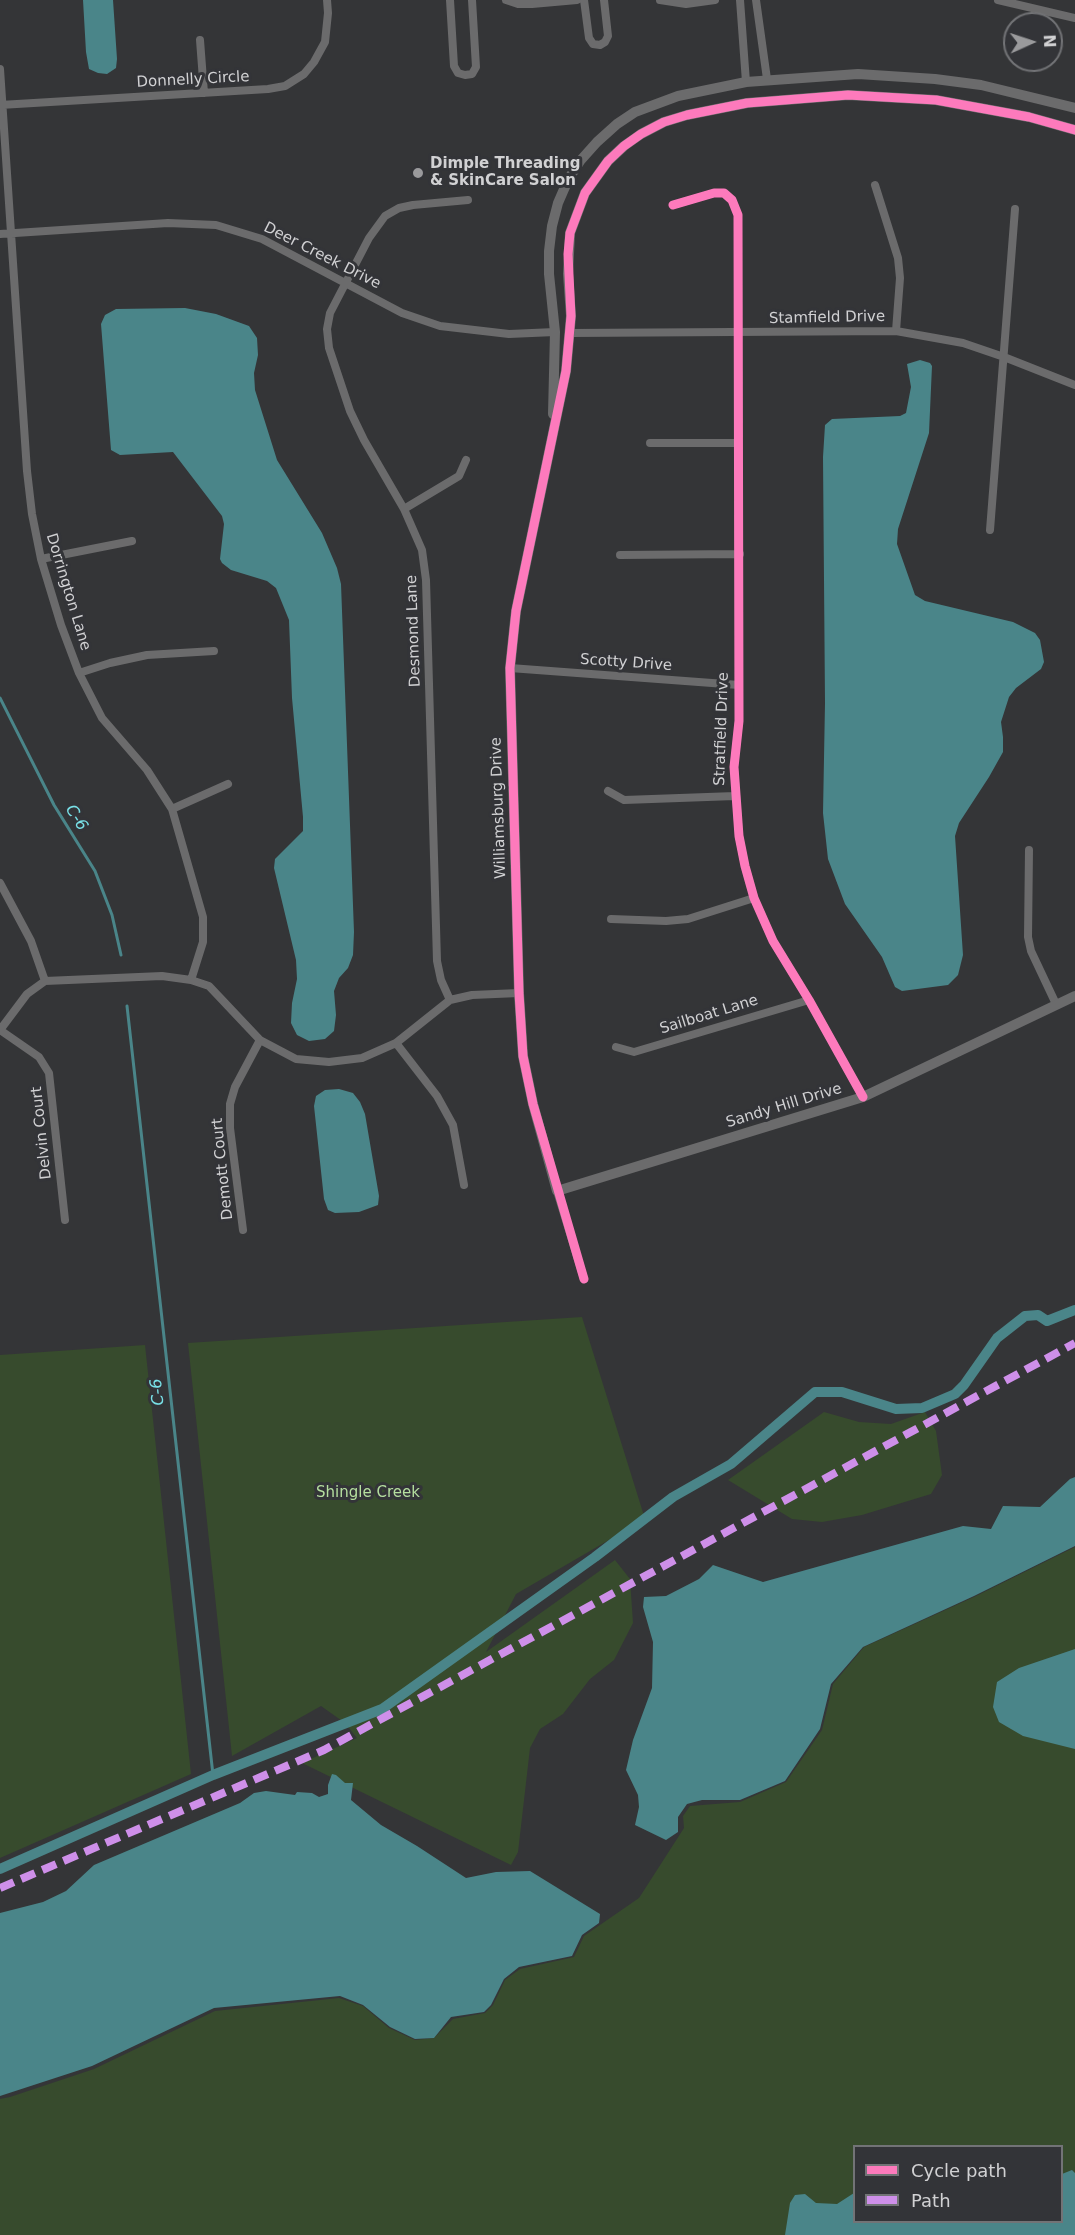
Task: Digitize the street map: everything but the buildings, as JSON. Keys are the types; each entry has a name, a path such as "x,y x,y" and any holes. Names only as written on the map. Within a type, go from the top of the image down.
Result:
{"street":[{"name":"Donnelly Circle","path":"2,105 285,86 304,74 325,42 327,0"},
{"path":"450,0 454,66 458,73 465,75 472,74 476,67 472,0"},
{"path":"506,0 532,4 577,0"},
{"path":"584,0 589,38 593,44 600,45 606,42 608,36 604,0"},
{"path":"660,0 686,4 715,0"},
{"path":"740,0 746,81"},
{"path":"756,0 768,79"},
{"path":"998,0 1075,18"},
{"path":"200,40 204,93"},
{"name":"Dorrington Lane","path":"0,69 13,233 27,471 32,514 41,559 61,625 79,673 102,718 147,770 172,809 203,917 203,942 191,980"},
{"name":"Williamsburg Drive","path":"552,432 555,332 549,274 552,226 558,203 568,180 580,161 617,124 635,112 678,96 746,81 858,74 935,79 991,87 1075,108"},
{"name":"Williamsburg Drive","path":"584,1279 533,1104 523,1056 519,993 510,668 516,611 566,370 571,316 568,254 570,233 585,193 608,161 641,134 664,122 687,115 747,103 848,95 894,96 947,102 1029,117 1075,130"},
{"path":"875,185 898,258 900,278 896,331"},
{"name":"Stratfield Drive","path":"673,205 714,193 724,193 732,200 738,215 740,721 734,767 739,836 754,898 773,941 863,1097"},
{"name":"Desmond Lane","path":"450,1000 441,980 437,962 426,580 422,550 405,509 364,441 350,411 329,348 327,329 330,313 369,238 385,216 399,207 468,200"},
{"path":"990,530 1015,209"},
{"name":"Deer Creek Drive","path":"0,234 168,223 216,225 262,239 402,313 440,326 508,334 555,332"},
{"name":"Stamfield Drive","path":"570,333 896,331 963,344 1004,357 1075,385"},
{"path":"650,442 738,442"},
{"path":"405,509 459,476 466,460"},
{"path":"41,559 132,540"},
{"path":"620,555 740,554"},
{"path":"79,673 147,655 214,651"},
{"name":"Scotty Drive","path":"510,668 740,685"},
{"path":"172,809 228,784"},
{"path":"608,791 624,800 735,796"},
{"path":"1029,850 1028,937 1031,951 1056,1004"},
{"path":"0,883 31,941 45,981"},
{"path":"611,919 666,921 688,919 754,898"},
{"path":"0,1030 27,994 45,981 162,976 191,980 209,986 260,1040 296,1059 329,1062 362,1058 396,1043 450,1000 472,995 519,993"},
{"name":"Sandy Hill Drive","path":"557,1191 863,1097 1075,996"},
{"name":"Sailboat Lane","path":"616,1047 634,1052 809,1000"},
{"name":"Delvin Court","path":"0,1030 39,1057 49,1073 65,1220"},
{"name":"Demott Court","path":"243,1230 230,1128 230,1104 235,1087 260,1040"},
{"path":"396,1043 436,1096 453,1125 464,1185"}],"green space":[{"name":"Shingle Creek","path":"582,1317 645,1519 516,1594 486,1652 615,1560 630,1579 633,1623 614,1660 590,1679 563,1714 540,1729 530,1748 518,1852 511,1865 302,1763 357,1738 345,1723 321,1706 232,1756 188,1343"},
{"path":"145,1345 191,1774 0,1858 0,1355"},
{"path":"824,1412 859,1422 891,1424 925,1412 936,1431 942,1475 931,1494 862,1515 822,1522 792,1519 728,1480"},
{"path":"1075,1547 1075,2235 0,2235 0,2099 94,2069 215,2011 339,1998 363,2006 389,2028 415,2040 434,2038 453,2019 485,2013 493,2005 505,1980 520,1969 574,1957 584,1936 639,1898 684,1828 683,1816 690,1806 740,1802 786,1782 822,1730 833,1684 864,1647 974,1597"}],"water":[{"path":"83,0 113,0 117,59 116,68 107,74 89,69"},
{"path":"185,308 216,314 249,326 257,338 255,390 277,460 322,533 337,568 341,584 354,932 353,955 334,991 336,1015 334,1031 325,1039 309,1041 297,1035 291,1023 297,979 296,960 274,868 275,859 303,831 292,698 289,620 276,588 267,581 231,570 222,563 220,559 224,524 222,516 173,452 120,455 111,450 101,324 105,315 116,309"},
{"path":"920,360 932,366 929,433 898,529 897,544 915,595 925,601 1013,622 1035,633 1040,640 1044,662 1041,669 1016,688 1009,697 1001,722 1003,752 959,823 955,836 963,955 958,975 948,985 902,991 895,987 882,957 845,904 828,859 823,813 825,703 823,457 825,425 832,419 900,416 906,413 911,387 907,364"},
{"path":"339,1089 353,1093 365,1114 379,1196 378,1205 359,1212 335,1213 328,1210 324,1199 314,1106 316,1096 325,1090"},
{"path":"1075,1477 1075,1546 863,1647 831,1684 820,1729 785,1781 740,1800 702,1800 687,1804 678,1817 678,1832 666,1840 635,1825 639,1807 638,1795 626,1770 633,1740 652,1688 653,1642 643,1607 644,1597 666,1596 699,1579 713,1565 763,1582 963,1526 991,1529 1003,1506 1040,1507"},
{"path":"1075,1649 1075,1749 1023,1736 999,1722 993,1707 997,1682 1019,1668"},
{"path":"332,1774 345,1783 353,1783 351,1800 381,1825 466,1878 496,1872 530,1871 600,1914 599,1923 582,1935 572,1956 519,1967 504,1979 491,2005 484,2012 451,2017 434,2038 415,2039 390,2027 363,2005 340,1996 214,2008 92,2066 0,2096 0,1913 43,1902 66,1891 94,1865 240,1803 254,1793 266,1791 295,1795 297,1792 312,1793 319,1797 328,1794"},
{"path":"1072,2170 1075,2173 1075,2235 785,2235 790,2203 795,2195 805,2194 816,2203 837,2204 853,2194 853,2223 1063,2223 1063,2174"}],"waterway":[{"name":"C-6","path":"0,698 54,805 95,871 112,915 121,955"},
{"name":"C-6","path":"127,1006 213,1775"},
{"name":"Shingle Creek","path":"0,1869 213,1775 382,1709 595,1557 673,1497 731,1464 815,1392 842,1392 896,1409 922,1408 955,1394 964,1385 997,1338 1025,1316 1038,1315 1047,1321 1075,1310"}],"marked path":[{"path":"0,1888 324,1750 1075,1343"}],"cycle path":[{"path":"584,1279 533,1104 523,1056 519,993 510,668 516,611 566,371 571,316 568,254 570,233 585,193 608,161 641,134 664,122 687,115 747,103 848,95 936,100 1029,117 1075,130"},
{"path":"673,205 714,193 724,193 732,200 738,215 739,721 734,767 739,836 745,866 754,898 773,941 863,1097"}],"place":[{"name":"Dimple Threading & SkinCare Salon","path":"418,173"}]}
